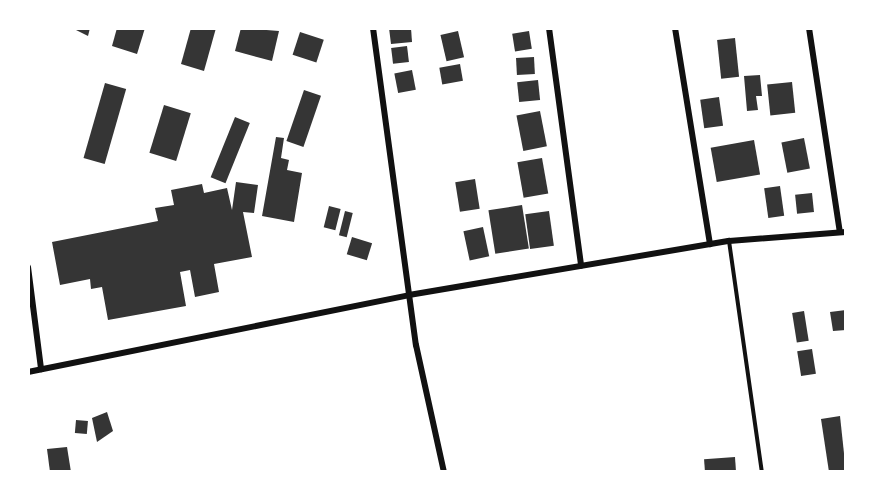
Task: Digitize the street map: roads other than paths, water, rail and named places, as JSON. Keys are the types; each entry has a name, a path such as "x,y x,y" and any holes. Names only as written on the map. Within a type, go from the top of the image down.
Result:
{"street":[{"path":"373,28 409,295 444,471"},
{"path":"549,28 581,266"},
{"path":"675,28 710,244"},
{"path":"28,372 409,295 729,241 843,232 809,28"},
{"path":"28,267 41,369"}],"lane":[{"path":"729,241 762,471"}]}
